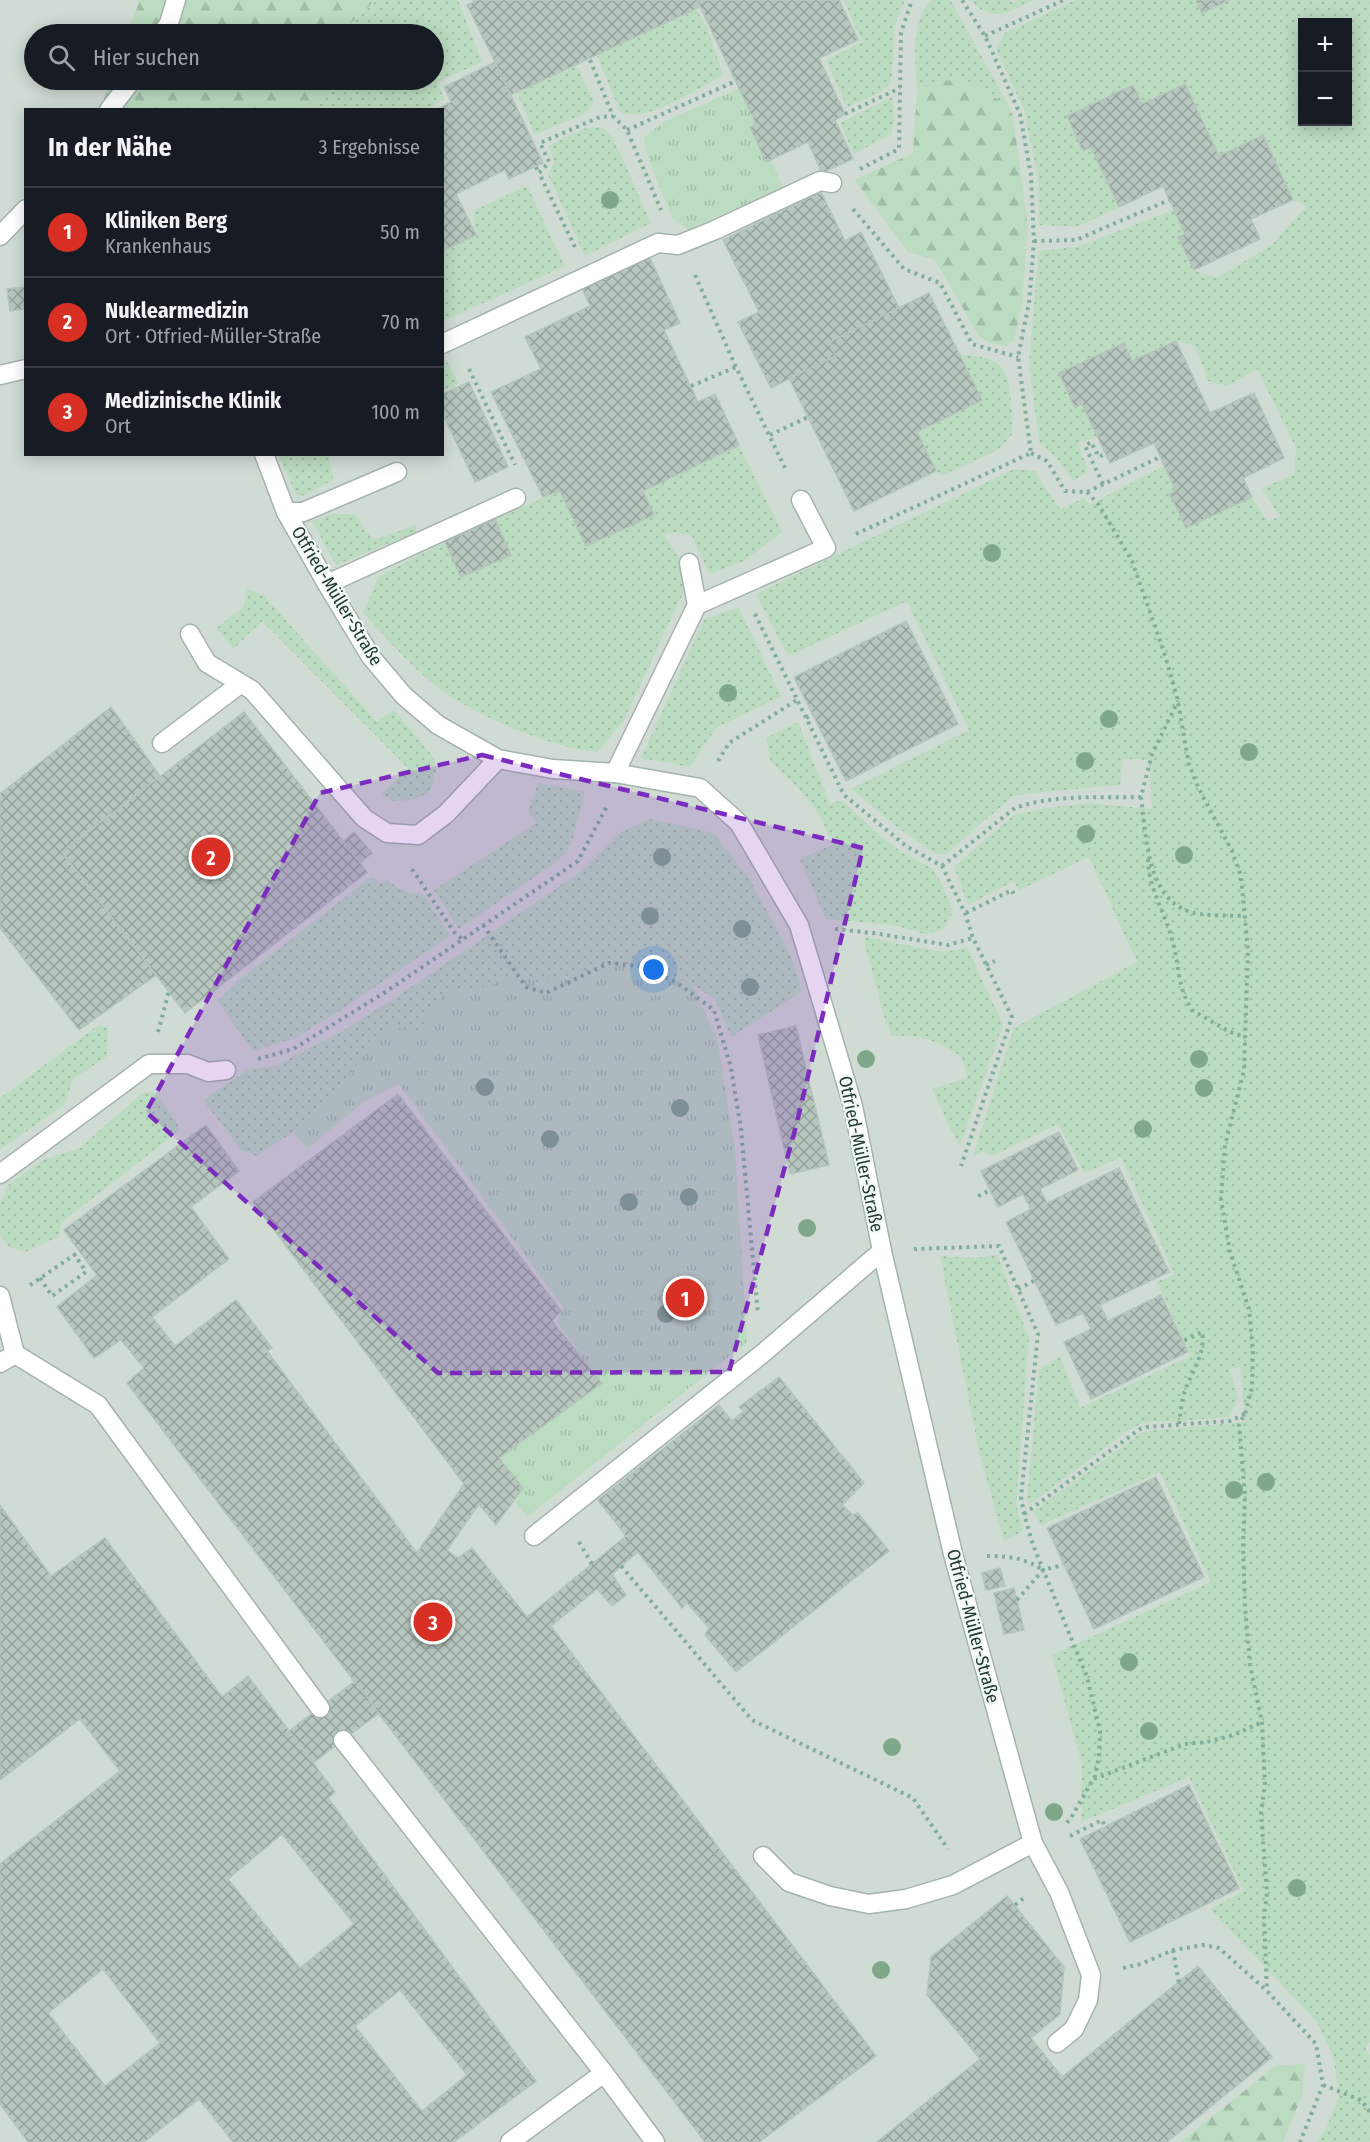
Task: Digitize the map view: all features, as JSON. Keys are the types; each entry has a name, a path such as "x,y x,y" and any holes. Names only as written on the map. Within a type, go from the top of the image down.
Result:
{"street":[{"path":"168,24 176,0"},
{"path":"111,108 124,90"},
{"path":"444,343 658,243 678,245 820,181 832,183"},
{"path":"0,236 24,211"},
{"path":"0,375 24,369"},
{"name":"Otfried-Müller-Straße","path":"265,456 286,512 327,584 371,657 404,696 438,725 498,759 553,769 615,773 700,788 739,823 801,932 854,1106 882,1251 955,1563 1033,1843 1059,1892 1090,1975 1088,2000 1074,2029 1057,2043"},
{"path":"286,512 303,512 397,472"},
{"path":"327,584 516,498"},
{"path":"697,604 826,548 801,500"},
{"path":"615,773 697,604 689,563"},
{"path":"190,634 207,663 252,690 364,818 387,833 418,835 446,814 498,759"},
{"path":"162,743 240,684"},
{"path":"0,1174 149,1064 188,1064 208,1072 226,1070"},
{"path":"534,1536 762,1354 882,1251"},
{"path":"0,1296 8,1359 98,1406 320,1708"},
{"path":"343,1740 604,2073 655,2142"},
{"path":"763,1856 789,1881 830,1896 869,1904 906,1899 932,1892 1033,1843"},
{"path":"510,2142 604,2073"}],"path":[{"path":"912,0 901,33 899,149 832,183 904,269 940,283 972,344 1018,357"},
{"path":"962,0 985,36 1020,114 1031,175 1034,241 1029,303 1018,357 1031,453"},
{"path":"985,36 1064,0"},
{"path":"590,60 613,116 627,130 678,245"},
{"path":"627,130 736,81"},
{"path":"845,114 900,88"},
{"path":"539,173 549,162 537,144 600,117 613,116"},
{"path":"536,167 580,257 591,274"},
{"path":"1034,241 1076,240 1169,200"},
{"path":"701,287 736,367 790,477"},
{"path":"691,386 736,367"},
{"path":"470,370 519,474"},
{"path":"770,435 808,417"},
{"path":"1103,484 1085,446 1091,442 1099,457 1106,453"},
{"path":"1031,453 1047,461 1065,491 1087,492 1160,457"},
{"path":"826,548 1031,453"},
{"path":"1087,492 1099,505 1131,561 1164,652 1178,701 1189,765 1198,789 1232,850 1241,876 1248,951 1245,1037 1242,1080 1226,1145 1221,1199 1230,1252 1249,1309 1252,1332 1254,1371 1245,1414 1239,1424 1245,1496 1243,1546 1245,1607 1250,1665 1262,1722 1265,1785 1262,1813 1267,1883 1264,1916 1267,1991"},
{"path":"754,612 844,795 906,846 942,866 965,913 973,938 1012,1017 961,1166"},
{"path":"700,788 729,743 797,700"},
{"path":"1178,701 1152,754 1141,798 1148,873 1173,941 1178,979 1189,1005 1192,1010 1230,1032 1245,1037"},
{"path":"806,718 813,714"},
{"path":"226,1070 293,1049 384,993 578,861 608,804 615,773"},
{"path":"942,866 1015,808 1026,804 1056,799 1141,798"},
{"path":"1148,859 1167,895 1185,910 1196,913 1245,916"},
{"path":"423,885 454,932 462,939"},
{"path":"965,913 1012,890 1015,897"},
{"path":"483,925 526,987 546,993 609,963 639,966 676,982 714,1010 731,1068 741,1129 762,1354"},
{"path":"801,932 820,929 847,930 948,945 973,938"},
{"path":"986,965 995,961"},
{"path":"978,1196 991,1190"},
{"path":"882,1251 999,1246 1038,1334 1021,1497 1024,1514 1043,1570 1077,1648 1096,1706 1100,1731 1099,1756 1093,1779 1071,1818 1057,1833"},
{"path":"51,1270 80,1251"},
{"path":"40,1278 52,1296 86,1272 74,1254"},
{"path":"1018,1289 1034,1281"},
{"path":"1179,1424 1184,1392 1196,1368 1204,1343 1202,1332 1183,1341"},
{"path":"1024,1514 1134,1433 1147,1426 1230,1420 1245,1414"},
{"path":"955,1563 979,1556 1007,1556 1031,1562 1043,1570"},
{"path":"1017,1600 1043,1570 1064,1565"},
{"path":"621,1566 752,1720 913,1798 967,1877"},
{"path":"1093,1779 1185,1744 1207,1742 1234,1735 1262,1722"},
{"path":"1070,1836 1102,1820 1105,1826"},
{"path":"1015,1905 1023,1899"},
{"path":"1090,1975 1141,1964 1173,1950 1203,1945 1219,1948 1267,1991 1316,2044 1323,2085 1304,2138 1300,2142"},
{"path":"1173,1950 1179,1983"},
{"path":"1323,2085 1361,2100 1370,2112"}],"highlighted area":[{"path":"482,755 863,848 796,1126 729,1372 438,1373 146,1112 320,793"}],"shaded area":[{"path":"0,0 178,0 259,24 24,24 24,90 444,90 444,24 414,24 367,0 1370,0 1370,2142 0,2142"}],"green space":[{"path":"140,0 376,0 350,24 131,24"},
{"path":"376,0 458,0 482,62 444,79 444,24 350,24"},
{"path":"844,0 905,0 895,24 891,83 882,92 847,107 826,60 862,42"},
{"path":"932,0 950,0 1009,106 963,79 940,81 917,91 915,55 917,30 925,9"},
{"path":"971,0 1011,0 1012,3 1018,0 1034,0 1001,14 994,14 979,8"},
{"path":"1076,0 1196,0 1202,12 1229,0 1370,0 1370,2042 1365,2048 1370,2056 1370,2142 1317,2142 1326,2129 1339,2097 1333,2055 1316,2021 1210,1909 1244,1891 1189,1777 1081,1822 1082,1764 1052,1655 1211,1582 1160,1472 1041,1525 1034,1511 1140,1434 1148,1431 1245,1422 1240,1366 1230,1370 1238,1398 1229,1417 1154,1421 1141,1424 1127,1431 1030,1504 1027,1500 1039,1370 1060,1356 1080,1408 1191,1356 1157,1282 1175,1274 1121,1157 1085,1173 1058,1124 992,1156 984,1151 973,1155 1014,1028 1137,962 1089,857 1019,890 1014,881 968,905 954,867 1014,815 1088,803 1152,809 1149,760 1123,759 1120,785 1013,796 946,854 936,854 897,827 851,789 969,730 907,601 788,656 756,594 1014,469 1034,471 1060,509 1084,498 1089,505 1164,466 1176,491 1170,495 1186,528 1252,497 1267,521 1280,517 1262,488 1294,475 1296,448 1257,369 1227,386 1208,381 1195,346 1176,341 1132,361 1124,343 1076,407 1082,404 1097,437 1078,443 1088,472 1073,481 1058,460 1039,441 1029,362 1039,251 1077,247 1173,210 1185,234 1179,237 1194,270 1216,278 1271,246 1306,206 1293,200 1263,136 1219,156 1185,84 1091,147 1119,207 1077,227 1039,225 1038,179 1024,109 996,49 1005,33"},
{"path":"696,9 707,28 723,74 693,92 654,110 635,115 621,113 597,56"},
{"path":"577,66 594,102 582,115 535,134 517,93"},
{"path":"963,79 1009,106 1013,117 1028,226 1022,304 1014,340 1006,346 990,343 979,336 935,260 908,252 855,180 913,153 917,91 940,81"},
{"path":"740,88 756,124 750,128 766,162 771,160 783,188 688,229 672,218 645,150 644,138 663,122"},
{"path":"107,90 329,90 316,108 101,108"},
{"path":"330,90 441,90 445,99 428,108 316,108"},
{"path":"892,97 894,122 891,134 854,154 840,123"},
{"path":"602,127 613,138 651,223 585,256 548,174 555,162 548,146 586,128"},
{"path":"527,186 565,266 444,321 444,251 476,235 473,211"},
{"path":"960,355 978,356 990,360 1004,371 1010,392 1012,434 998,450 943,475 936,471 917,432 982,400"},
{"path":"447,362 459,384 444,390 444,364"},
{"path":"739,445 782,532 744,561 709,574 692,536 676,532 664,534 682,563 685,589 623,722 597,752 557,744 512,728 468,707 424,676 363,613 379,576 445,542 461,577 510,555 495,519 560,491 587,546 654,515 643,491"},
{"path":"278,456 329,456 333,480 298,498"},
{"path":"332,514 355,514 366,532 375,540 415,525 417,532 336,565 312,521"},
{"path":"247,589 263,595 377,722 394,710 434,758 436,769 433,784 428,792 420,797 396,802 381,795 408,768 262,621 233,649 217,628 244,606"},
{"path":"738,607 781,696 716,728 690,767 641,758 704,620"},
{"path":"798,722 830,804 841,800 883,838 902,852 933,869 953,911 943,930 925,934 894,925 826,919 800,859 834,844 817,811 796,786 771,762 766,738"},
{"path":"538,783 585,792 571,845 559,860 459,929 434,890 536,823 528,812"},
{"path":"650,819 713,833 749,878 791,956 802,991 731,1037 715,999 693,985 596,968 536,984 520,969 489,986 444,993 418,1032 366,1054 345,1080 293,1132 257,1156 241,1150 203,1100 249,1069 275,1066 341,1032 392,1000 582,871 621,832"},
{"path":"372,876 379,884 387,880 403,891 424,895 450,936 297,1037 253,1051 218,1001 239,980"},
{"path":"866,937 941,952 967,948 1003,1024 960,1146 933,1089 967,1078 962,1057 946,1047 921,1037 893,1037 886,1023 865,945"},
{"path":"640,965 693,985 718,1042 735,1150 747,1342 527,1517 514,1500 523,1487 499,1458 601,1383 557,1322 563,1307 399,1084 365,1101 307,1149 293,1132 345,1080 387,1025 418,1032 444,993 489,986 520,969 537,984 596,968"},
{"path":"99,1025 108,1028 107,1056 72,1080 65,1104 0,1150 0,1098"},
{"path":"155,1092 178,1125 179,1131 62,1222 58,1237 25,1252 9,1247 0,1234 0,1203 9,1184 45,1159 80,1148 142,1093"},
{"path":"997,1255 1029,1338 1016,1505 1023,1531 1004,1541 979,1451 940,1256 976,1258"},
{"path":"1305,2064 1302,2095 1283,2142 1181,2142 1275,2066"}],"building":[{"path":"473,0 697,0 700,7 511,95 467,5 474,2"},
{"path":"697,0 839,0 858,40 819,58 845,114 835,120 853,159 822,173 808,142 766,162 750,127 756,124"},
{"path":"1196,0 1229,0 1202,13"},
{"path":"495,62 543,163 509,179 505,170 456,194 476,235 444,250 444,108 440,108 451,102 444,87"},
{"path":"1185,84 1219,156 1263,135 1293,200 1251,219 1260,239 1194,270 1178,237 1185,234 1163,186 1119,207 1091,147 1083,151 1067,116 1133,85 1142,104"},
{"path":"821,192 845,241 861,232 899,308 829,342 836,356 771,388 738,322 759,312 723,240"},
{"path":"649,256 680,323 664,330 698,402 715,394 739,445 643,491 654,515 586,546 560,491 543,497 491,392 541,369 525,337 590,306 582,288"},
{"path":"24,287 24,309 10,311 7,289"},
{"path":"929,293 982,400 917,432 936,471 854,511 789,378 836,356 829,342"},
{"path":"1176,341 1210,413 1254,393 1284,458 1243,478 1252,497 1186,528 1170,494 1176,491 1154,443 1110,463 1082,404 1075,408 1059,373 1124,343 1132,361"},
{"path":"469,382 508,467 475,482 444,416 444,393"},
{"path":"495,519 511,555 461,577 445,542"},
{"path":"906,621 958,724 846,781 794,677"},
{"path":"111,707 160,776 62,852 156,975 79,1030 0,928 0,794"},
{"path":"244,712 367,872 185,1013 62,852"},
{"path":"354,832 372,853 360,863 343,842"},
{"path":"796,1026 829,1165 790,1174 758,1035"},
{"path":"398,1094 561,1311 552,1321 602,1383 499,1458 523,1488 496,1525 479,1504 447,1550 458,1558 472,1548 527,1617 626,1536 598,1500 719,1405 732,1421 744,1411 739,1407 779,1377 864,1483 842,1505 853,1515 858,1513 889,1551 736,1672 705,1635 709,1628 687,1603 682,1608 638,1552 612,1574 626,1595 612,1606 597,1589 551,1626 876,2056 759,2142 705,2142 127,1383 144,1368 121,1340 94,1358 57,1307 97,1275 64,1230 206,1125 239,1171 191,1207 229,1259 152,1317 175,1346 236,1300 272,1348 267,1351 417,1553 464,1484 253,1202"},
{"path":"1059,1132 1078,1170 1040,1189 1047,1203 1119,1168 1169,1272 1100,1305 1108,1321 1161,1295 1188,1352 1091,1399 1064,1342 1091,1329 1083,1313 1056,1325 1006,1222 1031,1209 1023,1194 998,1207 981,1171"},
{"path":"1156,1477 1204,1577 1094,1629 1047,1528"},
{"path":"0,1505 51,1576 105,1538 222,1697 248,1676 335,1792 328,1798 536,2081 454,2142 233,2142 199,2099 144,2142 28,2142 0,2104 0,1864 120,1771 80,1719 0,1780","holes":["282,1834 354,1924 300,1968 228,1879","103,1969 160,2043 105,2086 48,2013","400,1990 467,2075 422,2111 355,2026"]},
{"path":"1000,1568 1005,1586 986,1590 982,1573"},
{"path":"1014,1588 1024,1630 1004,1634 994,1593"},
{"path":"355,1681 379,1713 313,1763 289,1731"},
{"path":"1189,1785 1239,1888 1130,1942 1080,1839"},
{"path":"1007,1896 1064,1967 1060,2014 1031,2038 1062,2077 1198,1966 1272,2057 1167,2142 877,2142 980,2059 927,1995 931,1957"}],"place":[{"name":"Nuklearmedizin","path":"211,857"},
{"name":"Kliniken Berg","path":"685,1298"},
{"name":"Medizinische Klinik","path":"433,1622"}]}
